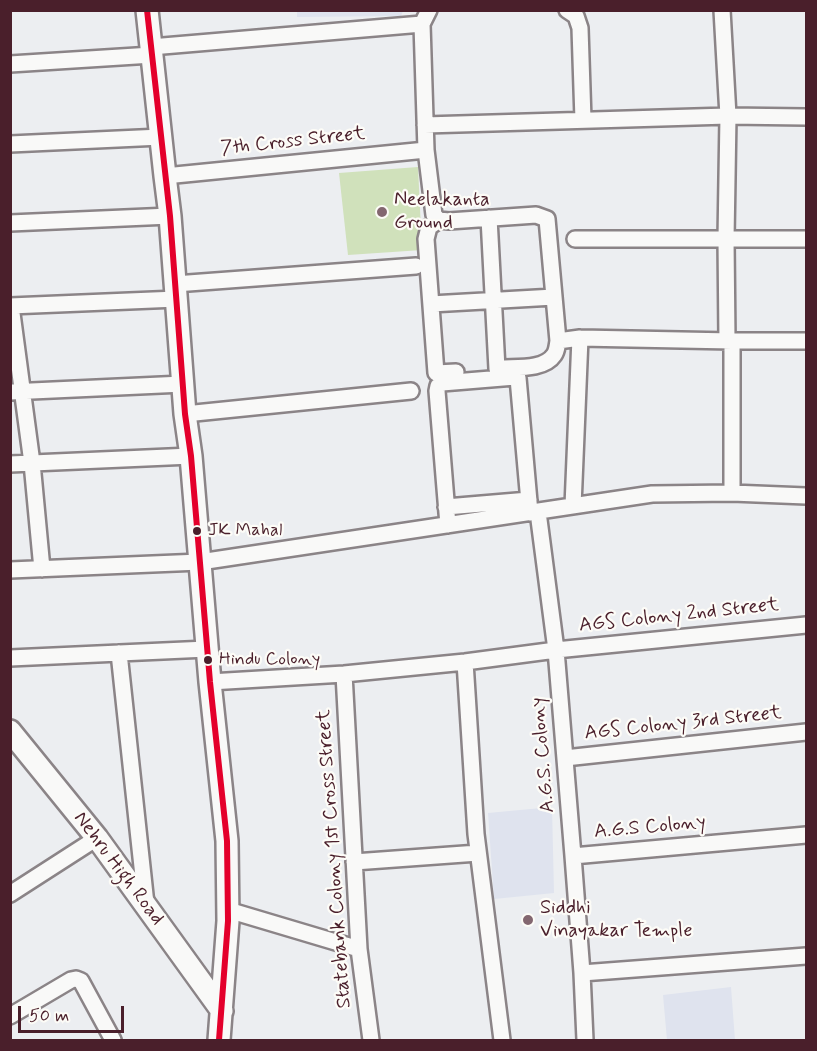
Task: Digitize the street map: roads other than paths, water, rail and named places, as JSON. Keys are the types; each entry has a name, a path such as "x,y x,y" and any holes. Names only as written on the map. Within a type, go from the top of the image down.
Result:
{"street":[{"path":"147,10 170,216 185,414 191,456 210,682 227,841 228,910 219,1041"},
{"path":"567,10 576,16 580,28 583,120"},
{"path":"722,10 728,116 726,240 732,493"},
{"path":"10,64 151,51 425,17 426,150 434,215 439,220 449,221 536,215 547,219 558,340 556,352 548,362 536,366 436,374 426,240 429,227 439,220"},
{"path":"426,125 728,116 807,117"},
{"path":"10,144 161,137"},
{"name":"7th Cross Street","path":"165,176 426,150"},
{"path":"10,223 170,216"},
{"path":"489,218 497,369"},
{"path":"574,240 807,239"},
{"path":"42,569 32,463 16,391 11,306 176,292 416,266"},
{"path":"431,304 554,297"},
{"path":"558,340 580,338 807,340"},
{"path":"573,506 580,338"},
{"name":"A.G.S. Colony","path":"446,507 438,386 442,383 518,378 532,509 556,650 573,856"},
{"path":"16,391 183,384"},
{"path":"185,414 411,391"},
{"path":"10,464 191,456"},
{"path":"448,525 446,507 532,509 573,506 652,494 732,493 807,496"},
{"path":"10,570 200,562 448,525 532,509"},
{"name":"AGS Colony 2nd Street","path":"210,682 344,674 807,625"},
{"path":"10,658 207,649"},
{"path":"119,653 146,907"},
{"path":"465,662 476,834 502,1041"},
{"name":"Statebank Colony 1st Cross Street","path":"344,674 358,949 371,1041"},
{"name":"Nehru High Road","path":"10,731 97,838 222,1011"},
{"name":"AGS Colony 3rd Street","path":"565,758 807,732"},
{"name":"A.G.S Colony","path":"585,1041 573,856 807,835"},
{"path":"10,894 97,838"},
{"path":"354,862 478,852"},
{"path":"228,910 358,949"},
{"path":"582,973 807,956"},
{"path":"10,1016 71,980 78,980 81,981 113,1041"}],"place":[{"name":"Neelakanta Ground","path":"382,212"},
{"name":"JK Mahal","path":"197,531"},
{"name":"Hindu Colony","path":"208,660"},
{"name":"Siddhi Vinayakar Temple","path":"528,920"}]}
